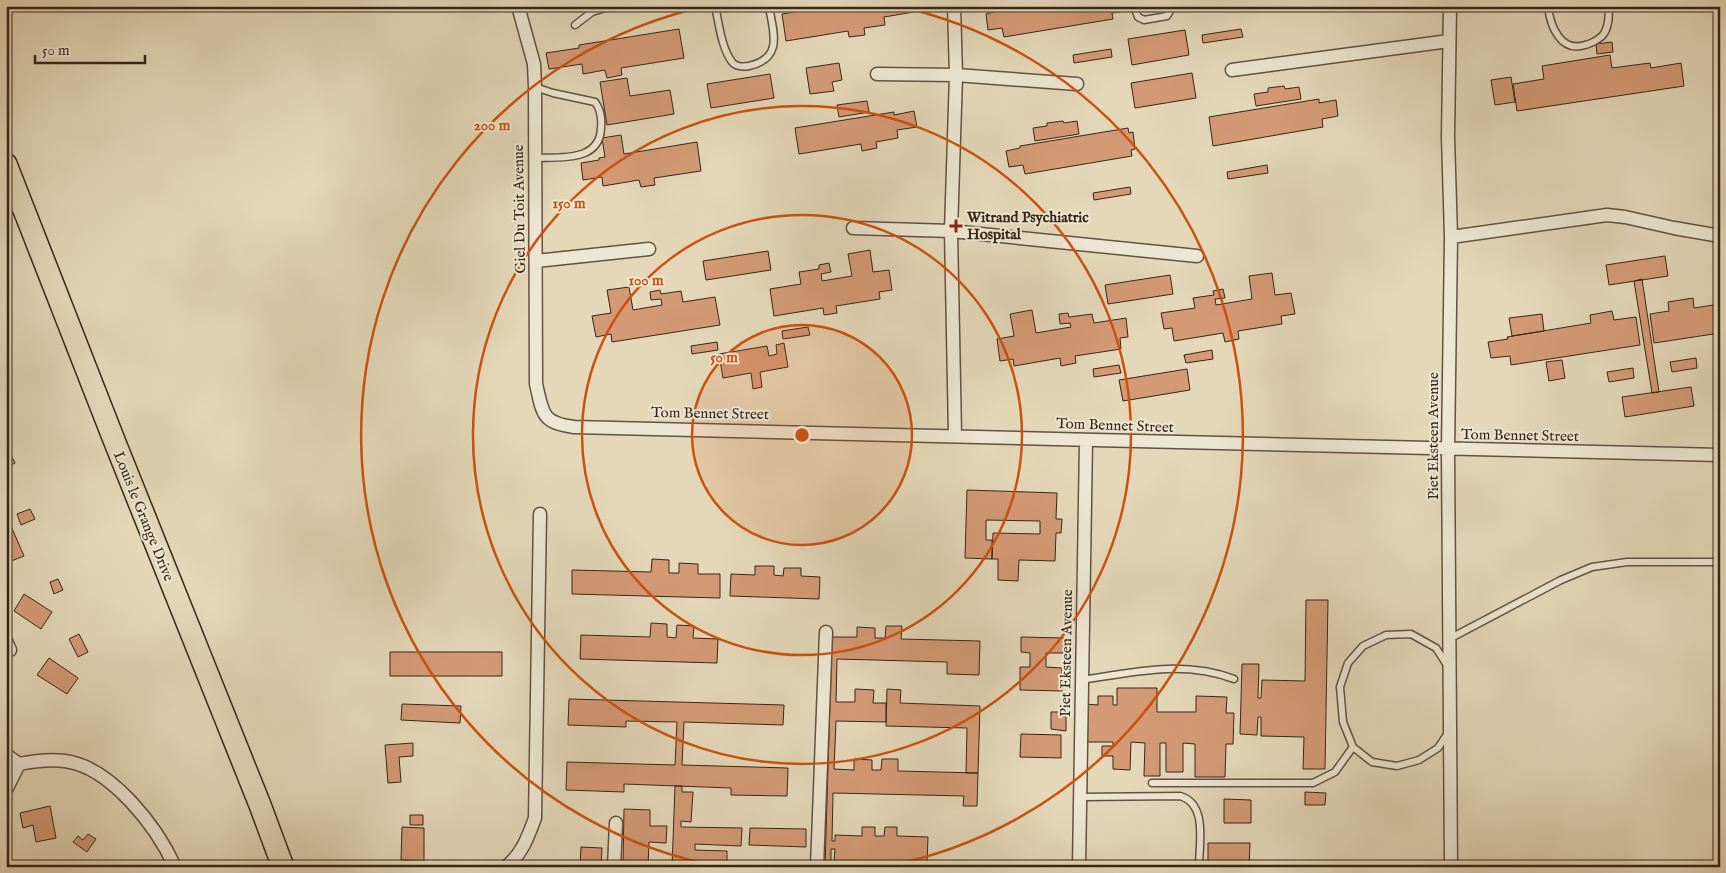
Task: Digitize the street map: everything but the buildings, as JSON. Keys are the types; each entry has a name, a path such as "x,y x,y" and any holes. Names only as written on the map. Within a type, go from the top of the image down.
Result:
{"main road":[{"name":"Louis le Grange Drive","path":"6,164 283,867"}],"street":[{"name":"Giel Du Toit Avenue","path":"518,6 534,64 536,384"},
{"path":"954,6 956,75 951,231 955,435"},
{"name":"Piet Eksteen Avenue","path":"1450,6 1448,137 1451,236 1448,450 1451,867"},
{"path":"1232,70 1449,41"},
{"path":"877,74 956,75 1077,84"},
{"path":"1451,236 1607,215 1626,217 1720,236"},
{"path":"853,228 951,231 1197,256"},
{"path":"536,262 649,249"},
{"name":"Tom Bennet Street","path":"536,384 545,416 563,425 955,435 1086,441 1720,455"},
{"name":"Piet Eksteen Avenue","path":"1079,867 1086,441"},
{"path":"506,867 526,843 535,818 540,514"},
{"path":"817,867 826,632"},
{"path":"6,755 19,764 39,760 65,761 84,767 100,776 114,786 144,815 167,849 175,867"},
{"path":"6,790 19,764"},
{"path":"614,867 616,823"}],"lane":[{"path":"575,25 592,12 612,6"},
{"path":"715,6 727,52 736,66 743,67 761,61 774,48 769,6"},
{"path":"1134,6 1138,17 1144,20 1167,16 1173,6"},
{"path":"1548,6 1549,21 1562,42 1572,46 1581,46 1603,36 1609,19 1609,6"},
{"path":"535,87 594,102 599,108 602,119 600,140 592,150 565,157 535,158"},
{"path":"1449,639 1561,580 1592,567 1627,562 1720,562"},
{"path":"1450,668 1436,648 1411,634 1386,635 1363,646 1348,662 1340,687 1343,722 1353,747 1372,762 1397,766 1419,760 1438,748 1451,728"},
{"path":"1082,680 1150,670 1190,669 1215,672 1234,679"},
{"path":"1152,783 1313,783 1335,772 1353,747"},
{"path":"1080,798 1180,796 1188,798 1197,808 1199,817 1199,867"}],"place":[{"name":"Witrand Psychiatric Hospital","path":"956,226"}]}
